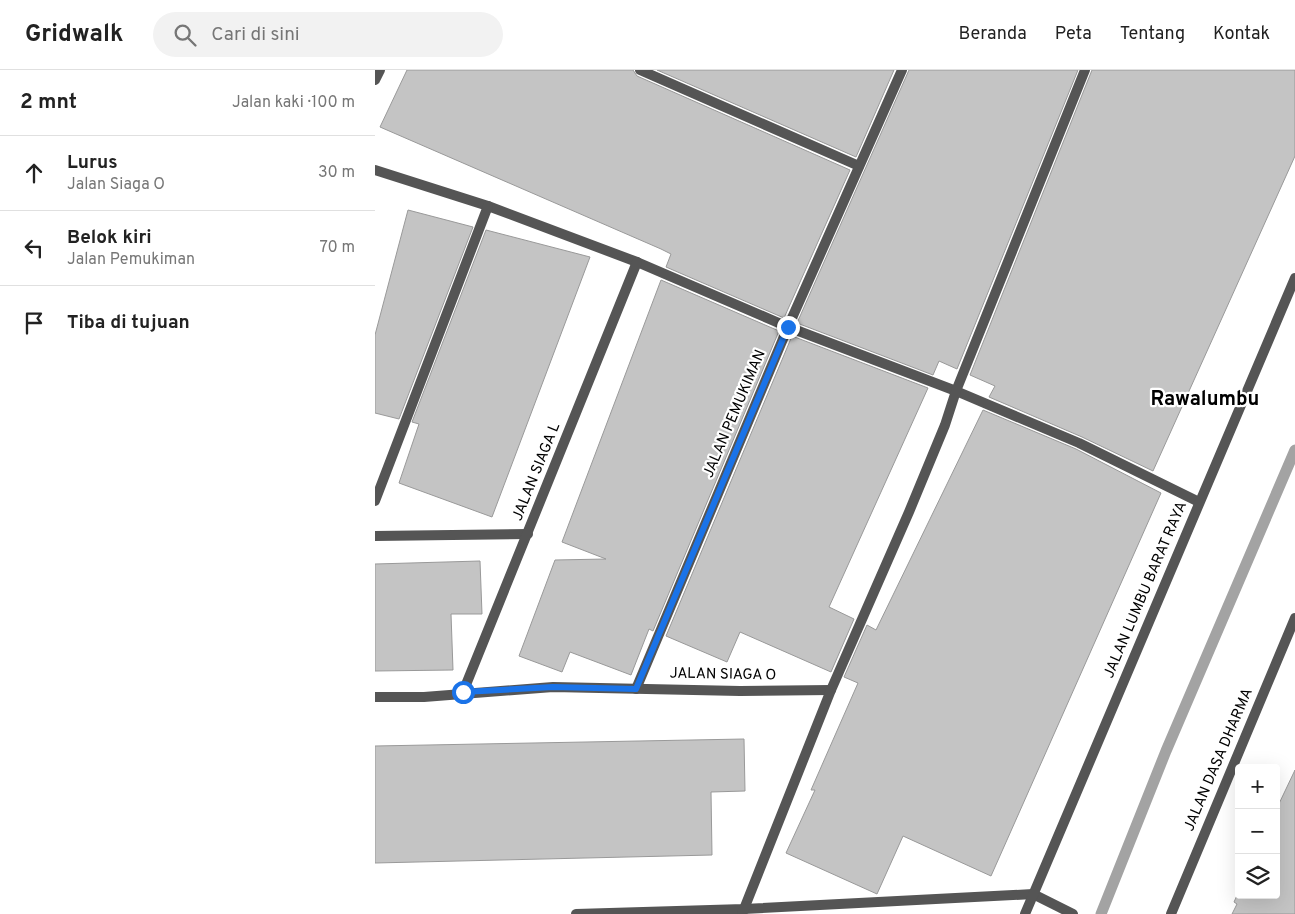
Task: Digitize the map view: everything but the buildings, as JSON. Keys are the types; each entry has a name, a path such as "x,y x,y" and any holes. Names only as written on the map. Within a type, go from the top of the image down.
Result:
{"street":[{"path":"375,80 379,70"},
{"path":"641,70 859,166"},
{"name":"JALAN PEMUKIMAN","path":"636,689 788,327 902,70"},
{"path":"743,911 831,690 909,512 1085,70"},
{"path":"375,170 488,206 637,262 788,327 956,391 1079,443 1199,502"},
{"path":"375,501 488,206"},
{"name":"JALAN SIAGA L","path":"463,692 637,262"},
{"name":"JALAN LUMBU BARAT RAYA","path":"1025,914 1295,278"},
{"path":"375,536 528,534"},
{"name":"JALAN DASA DHARMA","path":"1171,914 1295,618"},
{"name":"JALAN SIAGA O","path":"375,697 424,697 463,692 553,687 740,691 831,690"},
{"path":"576,914 743,911 1033,894 1069,912"}],"waterway":[{"path":"1101,914 1166,751 1295,450"}],"district":[{"name":"Rawalumbu","path":"1205,400"}],"route":[{"path":"463,692 553,687 636,689 788,327"}]}
